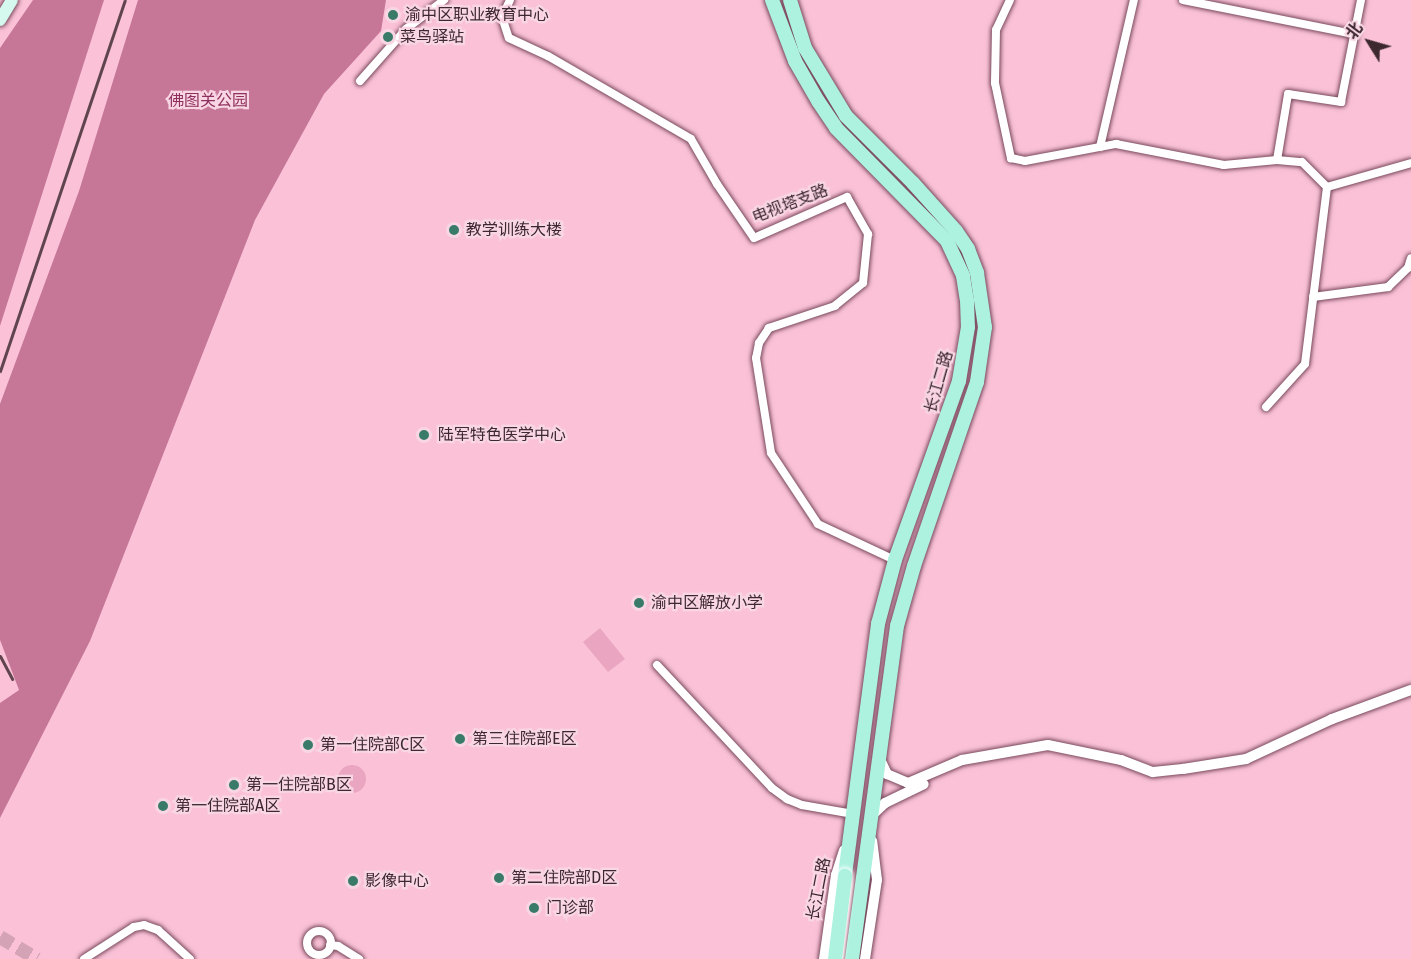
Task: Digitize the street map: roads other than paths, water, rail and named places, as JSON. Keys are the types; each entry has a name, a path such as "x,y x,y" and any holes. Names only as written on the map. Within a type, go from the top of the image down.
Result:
{"main road":[{"path":"0,20 12,0"},
{"name":"长江二路","path":"772,0 795,62 836,128 947,242 963,276 968,327 959,381 885,591 872,655 835,959"},
{"path":"790,0 805,48 830,92 846,116 956,231 969,249 983,299 985,336 977,382 905,594 891,660 852,959"}],"street":[{"path":"360,81 406,29 444,0"},
{"name":"电视塔支路","path":"510,0 502,17 509,38 548,56 691,139 717,184 754,238 847,197 868,234 863,283 835,306 769,328 759,343 756,358 771,453 818,524 896,560"},
{"path":"1011,0 996,30 995,83 1011,158 1025,161 1116,144 1224,165 1277,160 1302,162 1327,186"},
{"path":"1100,147 1134,0"},
{"path":"1183,0 1353,34"},
{"path":"1277,160 1288,94 1341,102 1361,0"},
{"path":"1327,186 1411,164"},
{"path":"1266,407 1305,364 1327,186"},
{"path":"1313,297 1388,287 1408,268 1411,258"},
{"path":"657,665 772,788 786,799 802,806 852,820"},
{"path":"879,756 887,774 908,783 957,761 1048,745 1121,760 1153,772 1183,769 1246,759 1332,719 1411,690"},
{"path":"865,959 877,880 870,821 893,798 984,756"},
{"name":"长江二路","path":"824,959 836,875 852,820"},
{"path":"84,959 134,927 144,925 158,930 190,959"},
{"path":"319,931 326,934 330,945 320,957 308,948 307,940 311,933 319,931"},
{"path":"330,945 338,946 359,959"}],"tunnel":[{"path":"0,937 37,959"}],"railway":[{"path":"0,371 125,0"},
{"path":"0,656 12,679"}],"place":[{"name":"渝中区职业教育中心","path":"393,15"},
{"name":"菜鸟驿站","path":"388,37"},
{"name":"教学训练大楼","path":"454,230"},
{"name":"陆军特色医学中心","path":"424,435"},
{"name":"渝中区解放小学","path":"639,603"},
{"name":"第三住院部E区","path":"460,739"},
{"name":"第一住院部C区","path":"308,745"},
{"name":"第一住院部B区","path":"234,785"},
{"name":"第一住院部A区","path":"163,806"},
{"name":"第二住院部D区","path":"499,878"},
{"name":"影像中心","path":"353,881"},
{"name":"门诊部","path":"534,908"}],"park label":[{"name":"佛图关公园","path":"208,101"}]}
